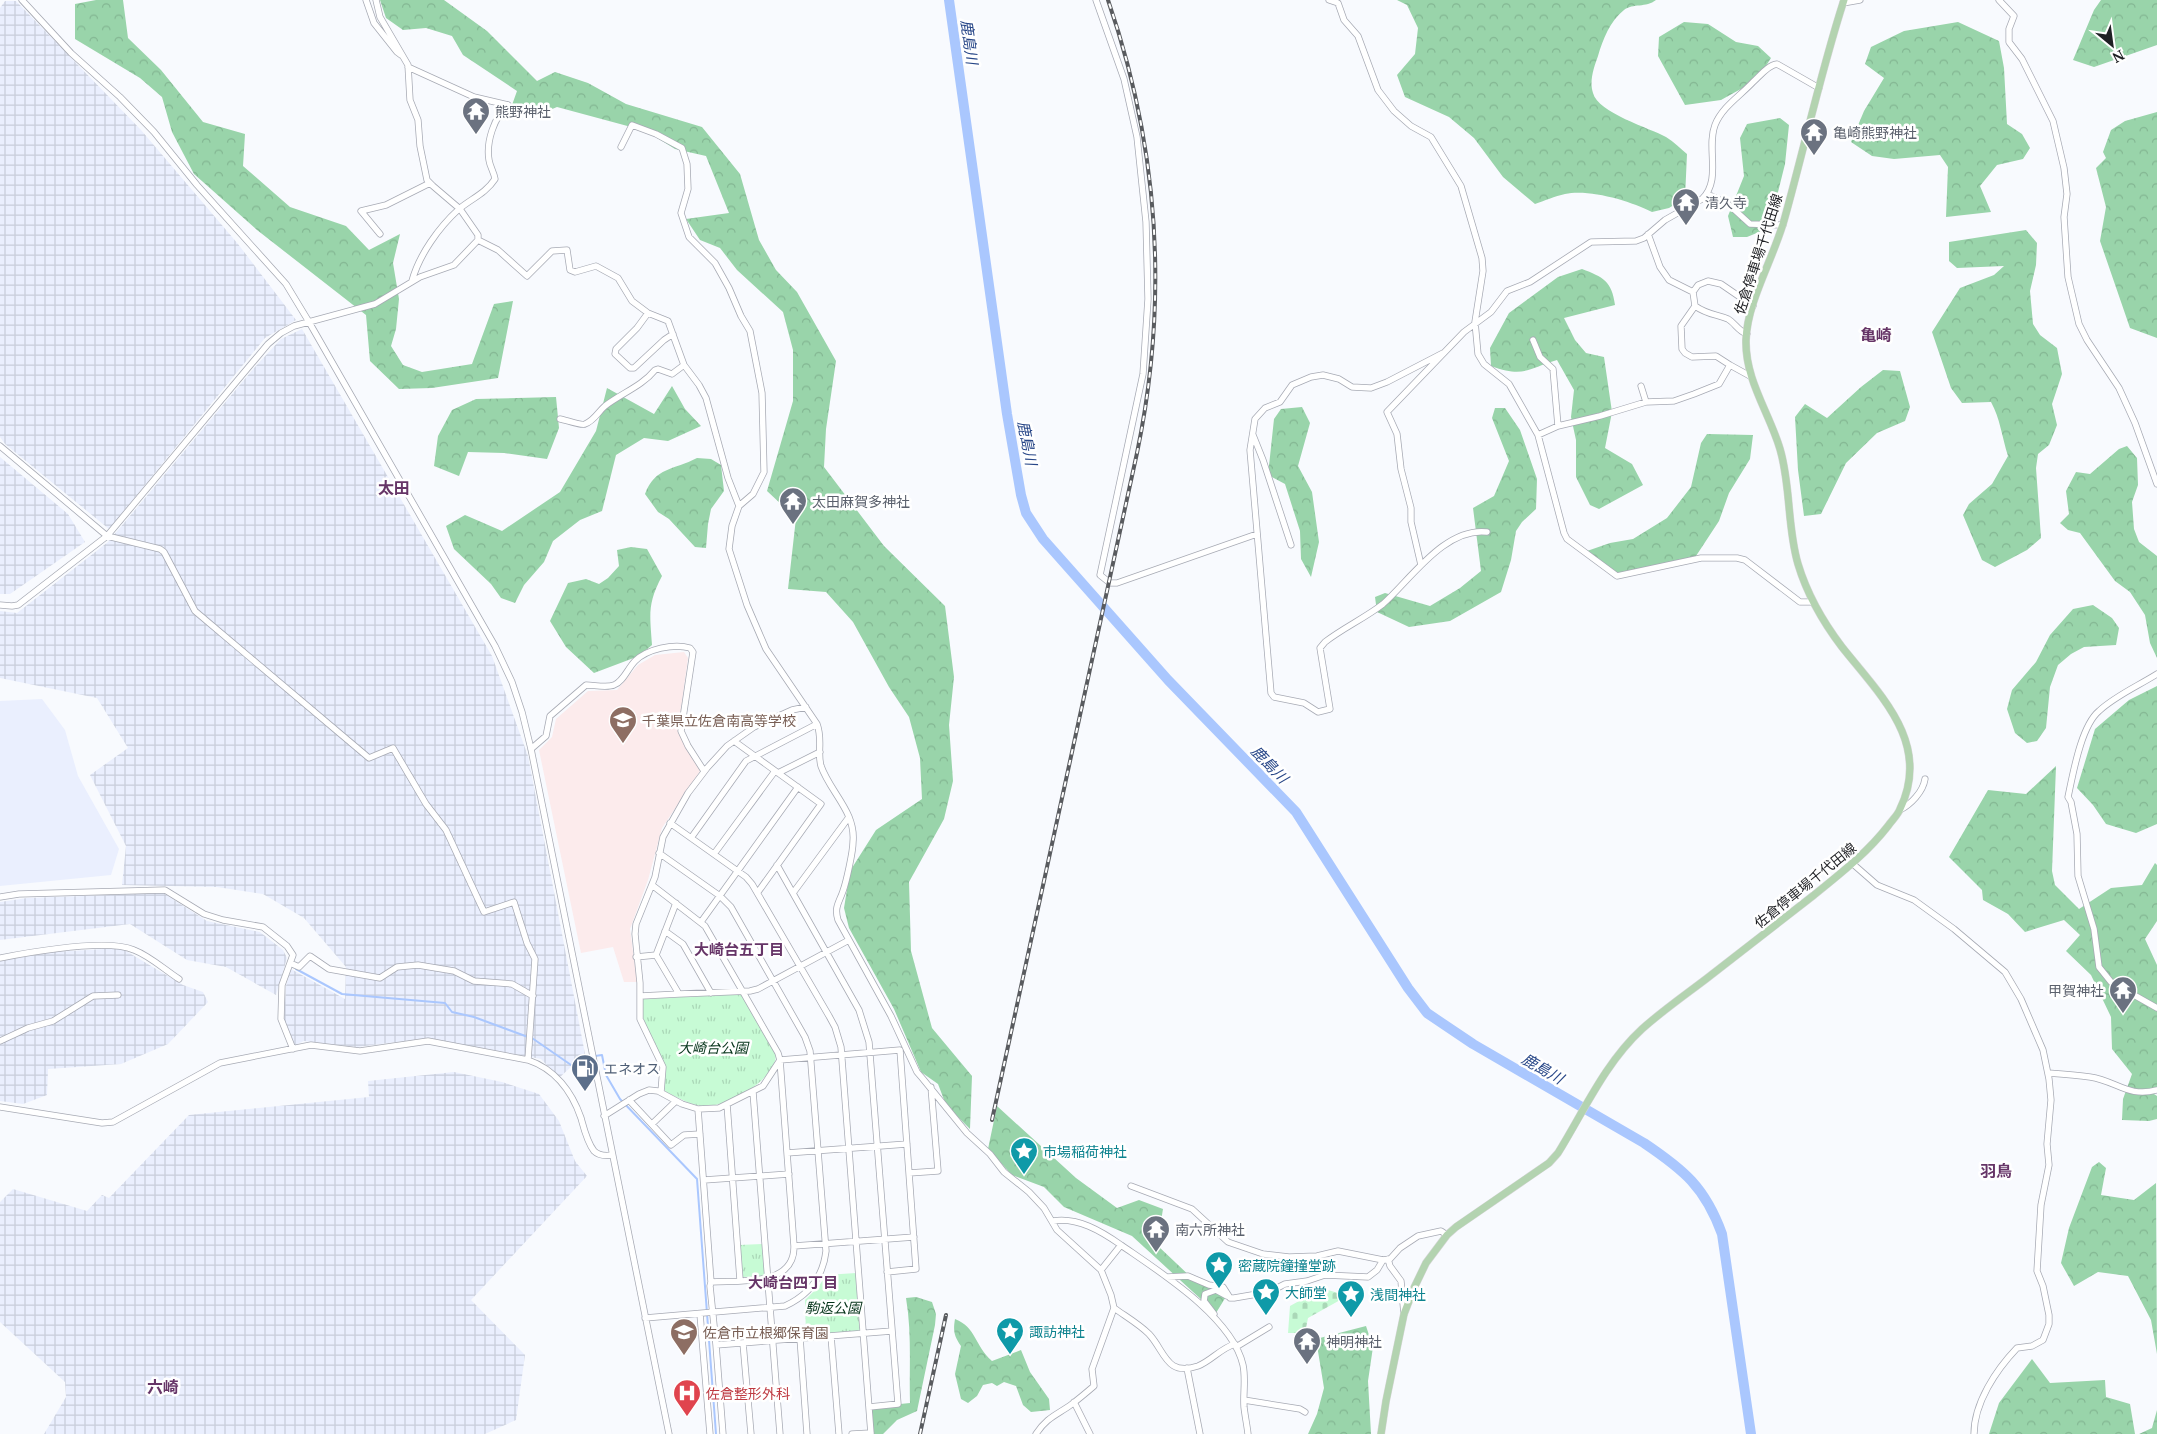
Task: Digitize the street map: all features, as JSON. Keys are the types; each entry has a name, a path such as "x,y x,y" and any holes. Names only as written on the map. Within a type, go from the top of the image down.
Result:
{"main road":[{"name":"佐倉停車場千代田線","path":"1381,1434 1404,1314 1426,1263 1447,1235 1548,1163 1558,1152 1620,1052 1643,1029 1853,864 1879,838 1900,810 1906,792 1910,764 1906,739 1901,726 1883,698 1841,646 1812,602 1804,583 1793,546 1781,452 1750,376 1747,357 1746,334 1753,306 1783,225 1843,1"}],"street":[{"path":"22,0 71,53 120,97 154,132 197,185 286,284 310,322 495,646 512,682 522,712 531,750 669,1433"},
{"path":"366,0 374,23 396,52 403,56"},
{"path":"0,605 18,605 108,536 268,344 281,333 294,326 375,304 412,281 454,265 478,240 478,234 460,208 430,182 425,173 418,120 410,100 408,67 380,17 376,0"},
{"path":"1096,0 1124,79 1137,137 1146,222 1148,299 1142,374 1100,576 1110,583 1117,583 1258,534"},
{"path":"1328,0 1340,6 1344,20 1358,36 1378,90 1394,111 1411,126 1431,137 1461,186 1482,258 1483,272 1475,322 1478,354 1484,364 1509,384 1538,434 1564,533 1568,539 1617,576 1701,558 1737,558 1745,560 1800,602 1812,602"},
{"path":"1843,1 1860,0"},
{"path":"1999,0 2014,16 2009,29 2009,42 2022,59 2042,96 2053,121 2059,144 2067,194 2064,216 2068,277 2079,324 2087,340 2119,388 2135,423 2157,484"},
{"path":"1421,565 1411,522 1411,508 1402,469 1397,434 1387,412 1475,322 1491,312 1507,291 1530,282 1591,242 1636,241 1665,220 1707,194 1713,177 1711,138 1716,124 1726,107 1774,64 1782,66 1819,88"},
{"path":"408,67 474,97 508,105 498,116 488,148 489,160 495,179 485,191 460,208 444,225 416,267 412,281"},
{"path":"621,147 632,125 656,134 682,148 687,164 688,189 681,213 689,237 715,263 730,288 741,316 750,330 762,393 764,472 753,494 739,506 732,526 729,549 744,594 766,649 817,724 820,736 822,768 842,801 849,817 854,843 844,890 836,906 836,913 907,1047 917,1072 967,1133 990,1154 1004,1172 1029,1192 1053,1221 1057,1230 1101,1270 1111,1295 1114,1308 1092,1370 1094,1386 1074,1402 1054,1414 1036,1434"},
{"path":"380,234 361,211 386,205 430,182"},
{"path":"1707,194 1728,204 1750,224 1783,225"},
{"path":"1648,234 1660,267 1669,280 1693,292"},
{"path":"478,240 498,250 526,276 552,251 567,250 570,270 575,272 596,266 618,278 632,301 648,313 668,321 684,366 700,385 706,398 728,478 739,506"},
{"path":"1750,376 1730,366 1716,356 1692,356 1685,353 1682,348 1681,326 1695,306 1693,292 1698,285 1708,281 1721,284 1753,306"},
{"path":"1695,306 1707,314 1730,320 1740,331 1746,334"},
{"path":"648,313 637,328 616,349 615,354 630,368 634,368 673,334"},
{"path":"1533,340 1540,357 1553,369 1558,426"},
{"path":"1291,545 1253,435 1252,428 1255,419 1265,408 1280,402 1292,386 1310,377 1323,375 1339,378 1352,387 1371,388 1387,382 1443,353"},
{"path":"560,419 572,420 580,425 584,425 590,422 604,407 645,382 655,370 658,369 672,374 684,366"},
{"path":"1538,434 1558,426 1646,402 1677,400 1719,384 1730,366"},
{"path":"1641,386 1646,402"},
{"path":"1253,435 1250,450 1271,693 1274,697 1304,704 1318,712 1330,709 1320,648 1325,642 1343,628 1382,604 1435,551 1475,531 1487,532"},
{"path":"0,446 108,536 160,549 164,552 195,610 370,758 393,748 426,804 446,830 484,912 514,902 527,943 535,958 528,1060"},
{"path":"531,750 546,736 550,716 586,685 613,685 619,682 635,661 652,650 684,646 690,648 693,652 681,731 704,771"},
{"path":"2157,674 2099,711 2090,721 2078,755 2068,797 2071,802 2077,834 2078,876 2094,929 2099,967 2110,982 2157,1008"},
{"path":"660,1092 663,1068 640,1019 635,934 636,924 652,885 663,837 704,771 734,741 754,726 792,710 806,708"},
{"path":"691,838 746,761 817,724"},
{"path":"734,741 821,804 758,892"},
{"path":"714,854 776,772 820,752"},
{"path":"1900,810 1908,806 1924,787 1925,779"},
{"path":"701,922 798,787"},
{"path":"793,893 849,817"},
{"path":"670,823 746,877 758,892 835,1027 841,1047 871,1433 852,1434"},
{"path":"645,1318 785,1306 796,1301 812,1287 823,1267 825,1244 809,1045 736,914 720,896 659,853"},
{"path":"1853,864 1877,885 1914,900 1954,929 2004,972 2028,1015 2043,1050 2048,1073 2051,1100 2047,1144 2049,1165 2041,1205 2037,1271 2048,1304 2049,1324 2043,1340 2032,1346 2017,1348 2003,1366 1986,1391 1974,1434"},
{"path":"777,866 859,1010 867,1034 878,1146 898,1404 869,1406"},
{"path":"652,885 701,922 710,933 778,1053 780,1060 794,1246 793,1260 789,1267 780,1275 768,1278 712,1282"},
{"path":"0,898 19,894 164,890 204,914 223,920 263,927 287,946 293,955 282,985 281,1019 293,1049"},
{"path":"656,955 676,903"},
{"path":"665,931 683,944 711,993"},
{"path":"640,996 743,992 758,989 849,940"},
{"path":"0,958 51,949 122,946 135,950 179,979"},
{"path":"636,957 656,955"},
{"path":"656,955 679,994"},
{"path":"290,963 299,967 310,956 329,969 380,978 397,966 418,965 434,967 454,971 474,981 512,984 532,996"},
{"path":"0,1041 28,1028 53,1021 93,996 118,995"},
{"path":"0,1107 102,1123 114,1122 220,1063 316,1044 360,1051 428,1041 528,1060 548,1070 569,1092 594,1150 605,1156 612,1156"},
{"path":"780,1060 900,1050 916,1270 887,1272"},
{"path":"604,1116 649,1090 660,1092 676,1101 698,1109 711,1109 727,1104 753,1092 768,1081 780,1060"},
{"path":"2048,1073 2092,1077 2132,1093 2147,1093 2157,1090"},
{"path":"909,1173 938,1171 931,1087"},
{"path":"753,1092 780,1434"},
{"path":"629,1100 671,1145 684,1135 700,1134"},
{"path":"652,1124 676,1101"},
{"path":"727,1104 740,1280"},
{"path":"698,1109 712,1282 712,1313 723,1434"},
{"path":"787,1154 907,1144"},
{"path":"704,1180 789,1174"},
{"path":"1131,1186 1192,1209 1228,1242 1253,1252 1290,1257 1317,1256 1338,1251 1386,1260 1401,1282 1404,1314"},
{"path":"1053,1221 1066,1219 1079,1222 1121,1245 1167,1277 1221,1325"},
{"path":"1248,1434 1243,1370 1235,1345 1204,1297 1205,1294 1216,1290 1229,1297 1250,1297 1269,1292 1284,1284 1308,1281 1325,1275 1368,1277 1400,1248 1418,1236 1441,1231 1447,1235"},
{"path":"794,1246 914,1237"},
{"path":"1101,1270 1121,1245"},
{"path":"1167,1277 1188,1276 1209,1285 1223,1287 1229,1297"},
{"path":"1114,1308 1148,1333 1166,1362 1172,1366 1186,1368 1200,1365 1227,1346 1235,1345 1269,1327"},
{"path":"700,1314 710,1434"},
{"path":"716,1345 892,1331"},
{"path":"831,1336 839,1434"},
{"path":"800,1338 807,1434"},
{"path":"743,1343 751,1434"},
{"path":"1186,1368 1200,1434"},
{"path":"1244,1400 1300,1409 1305,1412"},
{"path":"1074,1402 1090,1434"}],"shaded area":[{"path":"5,1 16,1 141,130 238,244 296,320 265,338 109,529 5,444 0,437 0,8"},
{"path":"302,329 492,656 528,756 585,1054 559,1078 541,1059 428,1038 357,1047 304,1041 295,1045 284,1020 286,986 291,969 345,999 346,967 304,918 263,894 217,887 122,885 126,846 90,775 128,748 97,698 0,678 0,611 17,613 108,542 254,368 281,339"},
{"path":"0,457 68,514 85,542 10,594 0,594"},
{"path":"684,652 688,658 678,731 700,771 662,828 648,880 630,929 637,982 624,982 613,947 581,953 539,750 552,737 556,719 588,691 617,690 638,665 655,655"},
{"path":"42,699 65,730 78,776 119,849 111,875 0,886 0,701"},
{"path":"163,893 207,921 260,932 283,950 287,958 276,995 226,967 187,960 130,924 0,940 0,902 27,898"},
{"path":"121,948 183,985 203,992 208,1002 168,1044 121,1064 48,1069 47,1095 23,1104 0,1101 0,961 53,952"},
{"path":"454,1072 502,1082 539,1094 559,1121 575,1161 587,1176 471,1300 525,1355 516,1420 485,1434 44,1434 66,1397 65,1382 0,1322 0,1202 13,1189 87,1211 102,1195 109,1198 189,1115 369,1097 368,1081"}],"green space":[{"path":"96,0 123,0 128,38 161,70 203,122 245,134 243,166 290,207 346,226 369,250 400,234 393,263 399,299 396,329 391,346 403,365 422,372 472,364 494,304 513,301 498,378 432,388 399,389 370,361 366,315 257,230 194,174 172,132 162,97 140,78 75,39 75,4"},
{"path":"380,0 444,0 487,31 537,81 555,72 588,83 626,104 702,127 740,174 759,240 776,270 797,292 836,361 826,429 824,467 884,546 945,606 954,677 949,725 953,781 944,819 909,882 911,951 932,1028 972,1076 970,1129 946,1105 938,1084 921,1072 894,1009 849,928 844,908 850,871 876,830 922,799 920,758 909,717 889,687 853,622 826,592 788,589 796,518 767,491 793,401 793,350 783,312 737,270 720,248 700,240 686,219 729,213 706,156 675,149 646,131 557,107 531,118 512,105 517,91 463,55 452,36 426,28 403,30 386,18"},
{"path":"1397,0 1656,0 1648,4 1628,8 1615,19 1605,37 1592,74 1592,88 1597,100 1604,107 1625,119 1666,137 1687,154 1685,198 1669,208 1652,212 1621,200 1586,193 1565,194 1535,204 1503,177 1474,138 1449,117 1405,97 1397,75 1415,54 1418,28 1407,5"},
{"path":"2101,0 2157,0 2157,45 2094,67 2073,60 2094,10"},
{"path":"1684,22 1708,24 1736,42 1758,46 1771,58 1757,80 1721,100 1685,105 1658,56 1659,37"},
{"path":"1958,22 1999,41 2004,68 2007,124 2022,134 2030,148 2023,159 1997,165 1980,186 1991,212 1946,217 1948,167 1940,155 1894,159 1872,156 1851,142 1864,111 1884,78 1865,64 1871,47 1904,31"},
{"path":"2157,112 2157,338 2130,328 2100,241 2106,207 2096,168 2106,158 2103,152 2111,130 2125,121"},
{"path":"1780,118 1789,125 1785,164 1769,228 1747,237 1733,237 1728,216 1744,176 1740,138 1747,124"},
{"path":"2026,230 2037,243 2036,265 2030,291 2033,324 2040,335 2057,348 2062,374 2052,404 2057,425 2049,445 2038,454 2036,468 2041,538 2027,550 1995,567 1982,560 1963,515 1969,504 1992,484 2008,456 2001,428 1991,402 1962,403 1951,388 1932,332 1960,288 1994,275 2004,266 1957,268 1949,261 1949,242"},
{"path":"1582,269 1596,275 1609,285 1615,305 1564,318 1575,340 1586,353 1604,357 1612,412 1605,448 1632,464 1643,485 1599,509 1590,505 1576,477 1576,440 1571,417 1574,390 1557,360 1518,372 1502,370 1491,366 1490,348 1509,313 1558,277"},
{"path":"1883,370 1900,371 1910,407 1905,421 1877,433 1846,463 1821,514 1804,516 1798,470 1795,417 1805,404 1827,418"},
{"path":"672,386 685,409 701,426 668,441 644,438 616,455 602,511 580,520 553,541 544,562 524,585 515,603 501,598 491,584 454,549 446,526 465,515 502,531 560,492 596,431 607,388 654,414"},
{"path":"556,397 559,428 547,459 504,453 468,452 459,476 434,466 438,436 452,410 476,399"},
{"path":"1302,407 1310,423 1298,466 1312,492 1319,542 1311,577 1301,559 1300,531 1285,484 1268,475 1274,419 1281,409"},
{"path":"1495,408 1505,408 1520,430 1537,479 1536,509 1522,522 1516,531 1511,560 1501,592 1450,621 1409,627 1377,612 1375,597 1385,593 1430,606 1460,588 1481,571 1473,508 1494,496 1509,461 1492,418"},
{"path":"1707,434 1753,435 1750,459 1729,493 1719,521 1696,556 1620,575 1587,551 1610,543 1633,539 1667,518 1691,487 1701,443"},
{"path":"2127,446 2137,458 2138,485 2132,502 2134,529 2139,542 2157,556 2157,658 2150,643 2145,615 2130,592 2115,581 2080,533 2068,530 2060,523 2069,514 2066,491 2076,472 2090,474 2119,449"},
{"path":"697,458 711,459 721,465 724,491 711,509 706,548 695,547 669,519 658,512 645,494 649,485 660,474"},
{"path":"631,547 647,549 662,576 652,602 652,645 639,656 594,673 566,647 550,621 568,583 586,579 599,584 608,578 619,566 617,550"},
{"path":"2093,605 2112,618 2119,628 2116,645 2084,647 2071,654 2058,665 2050,687 2046,728 2037,741 2027,743 2015,733 2007,709 2012,690 2036,662 2050,635 2073,609"},
{"path":"2157,686 2157,824 2136,833 2106,824 2093,805 2077,788 2095,729 2129,700"},
{"path":"2056,766 2052,871 2055,885 2079,909 2111,888 2142,885 2155,863 2157,865 2157,921 2145,939 2157,965 2157,1092 2154,1094 2157,1096 2157,1119 2149,1121 2122,1120 2123,1099 2132,1074 2112,1049 2111,1017 2091,975 2066,951 2080,935 2064,920 2025,932 2008,914 1983,900 1982,890 1949,857 1988,790 2026,794"},
{"name":"大崎台公園","path":"743,995 776,1055 774,1065 748,1091 724,1103 702,1106 666,1092 664,1089 665,1077 642,1021 643,999"},
{"path":"997,1106 1076,1178 1117,1208 1139,1200 1163,1209 1157,1245 1195,1281 1227,1295 1216,1313 1132,1236 1064,1207 1044,1187 1012,1175 988,1149"},
{"path":"2099,1162 2106,1168 2101,1195 2134,1200 2156,1183 2157,1354 2151,1320 2128,1276 2098,1272 2074,1286 2061,1263 2069,1228 2092,1167"},
{"path":"762,1244 765,1272 763,1276 743,1277 741,1275 739,1245"},
{"name":"駒返公園","path":"856,1273 860,1329 858,1332 806,1336 805,1300 819,1286 826,1275"},
{"path":"1319,1290 1338,1293 1342,1299 1308,1318 1306,1328 1298,1333 1288,1333 1290,1306"},
{"path":"916,1297 932,1302 936,1314 917,1411 897,1420 883,1434 873,1434 871,1407 910,1403 910,1337 906,1298"},
{"path":"955,1319 968,1327 992,1361 1021,1350 1030,1372 1049,1399 1050,1410 1031,1412 1023,1405 1016,1386 1004,1382 997,1386 992,1383 983,1385 977,1396 968,1403 961,1399 955,1374 961,1346 955,1333"},
{"path":"1366,1326 1373,1347 1368,1381 1371,1434 1308,1434 1317,1414 1324,1388 1316,1339"},
{"path":"2032,1359 2050,1383 2105,1380 2106,1397 2130,1404 2135,1434 1989,1434 1999,1403"},
{"path":"2157,1410 2157,1434 2139,1434 2152,1428"}],"waterway":[{"name":"鹿島川","path":"949,0 1007,414 1021,495 1026,513 1043,539 1168,680 1296,812 1408,988 1427,1013 1473,1044 1644,1143 1671,1162 1692,1181 1708,1204 1722,1234 1751,1434"},
{"path":"296,969 342,994 445,1003 452,1012 474,1017 528,1037"},
{"path":"532,1038 574,1067 584,1059 591,1057"},
{"path":"595,1056 602,1055 606,1075 620,1099 697,1179 716,1434"}],"railway":[{"path":"992,1120 1137,453 1147,395 1153,338 1154,224 1148,168 1139,112 1108,0"},
{"path":"920,1434 946,1315"}],"place":[{"name":"熊野神社","path":"476,135"},
{"name":"亀崎熊野神社","path":"1814,156"},
{"name":"清久寺","path":"1686,226"},
{"name":"太田麻賀多神社","path":"793,525"},
{"name":"千葉県立佐倉南高等学校","path":"623,744"},
{"name":"甲賀神社","path":"2123,1014"},
{"name":"エネオス","path":"585,1092"},
{"name":"市場稲荷神社","path":"1024,1175"},
{"name":"南六所神社","path":"1156,1253"},
{"name":"密蔵院鐘撞堂跡","path":"1219,1289"},
{"name":"大師堂","path":"1266,1316"},
{"name":"浅間神社","path":"1351,1318"},
{"name":"諏訪神社","path":"1010,1355"},
{"name":"佐倉市立根郷保育園","path":"684,1356"},
{"name":"神明神社","path":"1307,1365"},
{"name":"佐倉整形外科","path":"687,1417"}],"district":[{"name":"亀崎","path":"1876,335"},
{"name":"太田","path":"394,488"},
{"name":"大崎台五丁目","path":"739,949"},
{"name":"羽鳥","path":"1996,1171"},
{"name":"大崎台四丁目","path":"793,1282"},
{"name":"六崎","path":"163,1387"}]}
